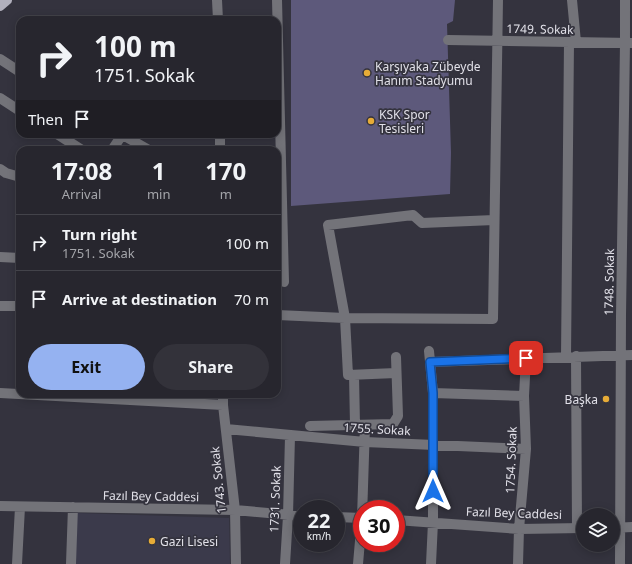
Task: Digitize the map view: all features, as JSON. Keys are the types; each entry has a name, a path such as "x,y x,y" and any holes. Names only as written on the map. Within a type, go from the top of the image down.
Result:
{"main road":[{"path":"0,6 7,0"}],"street":[{"path":"217,0 218,16"},
{"path":"277,0 277,16"},
{"path":"281,315 345,318 493,319 498,0"},
{"path":"572,0 571,357 579,508"},
{"name":"1748. Sokak","path":"617,508 629,43 625,0"},
{"name":"1749. Sokak","path":"448,40 629,43"},
{"path":"0,59 16,69"},
{"path":"0,98 16,108"},
{"path":"63,138 76,146"},
{"path":"129,138 142,146"},
{"path":"281,167 284,282"},
{"path":"0,169 6,173 16,176"},
{"path":"396,373 348,375 345,318 328,225 413,215 422,223 494,220"},
{"path":"0,257 16,258"},
{"path":"0,306 16,306"},
{"path":"431,564 433,522 433,393 429,356 526,358 632,355"},
{"path":"310,426 393,424 398,416 396,357"},
{"name":"1754. Sokak","path":"518,564 526,449 524,396 526,358"},
{"path":"354,375 360,425 365,442 363,500"},
{"path":"0,393 16,394"},
{"path":"433,393 524,396"},
{"path":"112,398 223,405"},
{"name":"1743. Sokak","path":"223,398 235,510 236,564"},
{"name":"1755. Sokak","path":"226,429 365,442 526,449"},
{"name":"1731. Sokak","path":"284,564 288,516 290,436"},
{"name":"Fazıl Bey Caddesi","path":"0,506 235,510 293,516"},
{"path":"17,564 20,507"},
{"path":"71,564 73,508"},
{"name":"Fazıl Bey Caddesi","path":"405,520 520,529 576,528"},
{"path":"620,528 632,527"},
{"path":"358,564 359,552"},
{"name":"1748. Sokak","path":"619,552 620,564"}],"shaded area":[{"name":"Karşıyaka Zübeyde Hanım Stadyumu","path":"291,0 455,0 453,21 447,24 451,153 450,194 291,206"},
{"name":"Gazi Lisesi","path":"76,513 229,518 230,564 74,564"}],"place":[{"name":"Karşıyaka Zübeyde Hanım Stadyumu","path":"367,73"},
{"name":"KSK Spor Tesisleri","path":"371,121"},
{"name":"Başka","path":"606,399"},
{"name":"Gazi Lisesi","path":"152,541"}],"route":[{"path":"433,491 433,393 430,362 526,358"}]}
